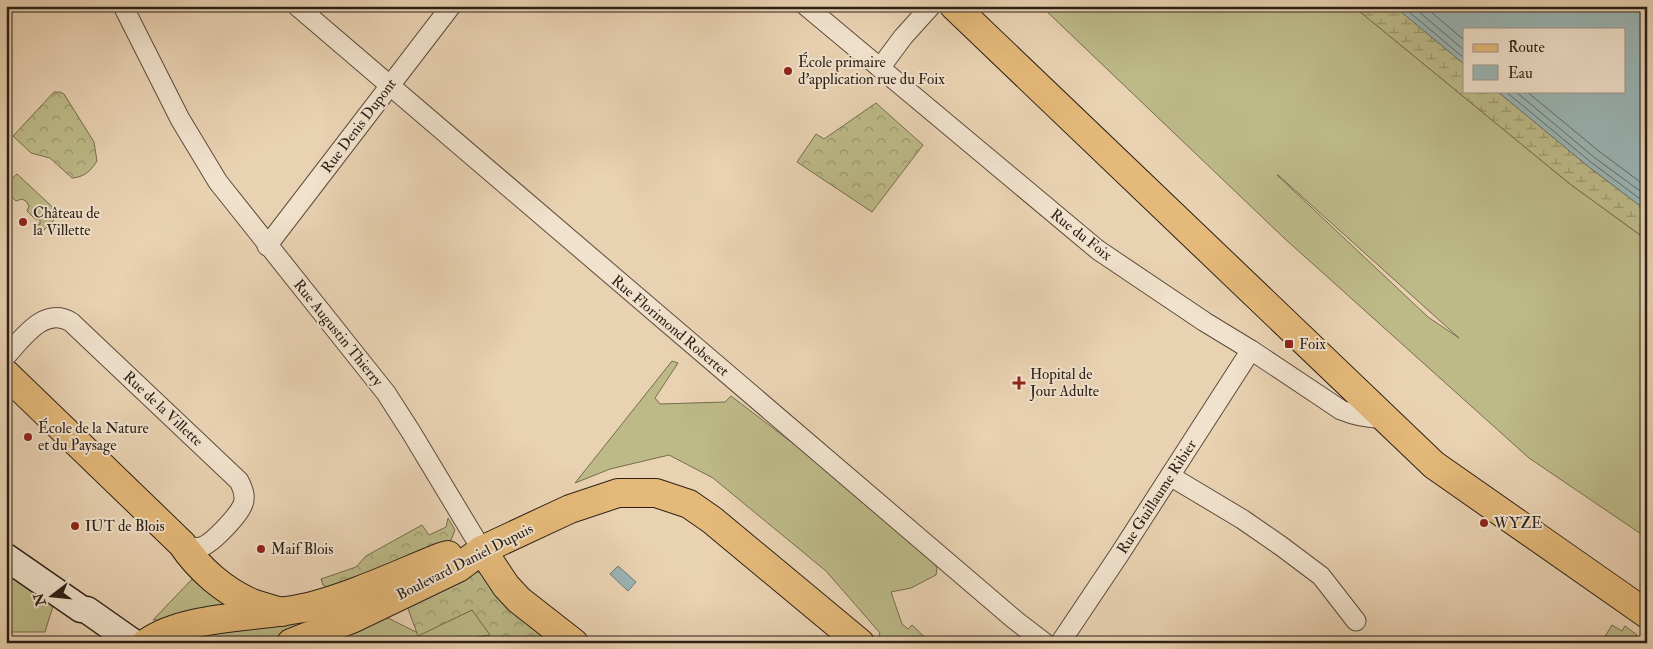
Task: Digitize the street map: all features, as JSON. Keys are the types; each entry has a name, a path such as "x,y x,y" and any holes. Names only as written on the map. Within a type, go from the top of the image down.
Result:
{"main road":[{"path":"954,6 1434,465 1647,614"},
{"path":"6,374 182,544 192,559 224,587 253,604 282,612"},
{"name":"Boulevard Daniel Dupuis","path":"291,643 354,618 450,572 482,550 570,509 618,493 656,493 689,504 712,520 860,643"},
{"path":"146,643 158,635 175,628 311,606 356,592 441,556 482,550"},
{"name":"Rue Augustin Thierry","path":"482,550 506,586 519,600 574,643"},
{"path":"6,557 134,643"}],"street":[{"name":"Rue Augustin Thierry","path":"123,6 197,149 218,182 267,246 386,393 482,550"},
{"name":"Rue Florimond Robertet","path":"297,6 1015,620 1045,643"},
{"name":"Rue Denis Dupont","path":"267,246 451,6"},
{"name":"Rue du Foix","path":"806,6 1098,250 1341,410 1355,416 1372,419 1385,418"},
{"path":"880,68 903,37 931,6"},
{"name":"Rue de la Villette","path":"6,356 38,323 47,318 62,317 71,322 239,481 244,492 244,503 238,514 210,542 192,548 182,544"},
{"name":"Rue Guillaume Ribier","path":"1060,643 1251,350"},
{"path":"1170,476 1242,519 1321,576 1356,621"}],"green space":[{"path":"1041,6 1353,6 1570,184 1647,240 1647,538 1529,458 1284,238","holes":["1278,175 1459,338 1428,317"]},
{"path":"1353,6 1394,6 1463,63 1463,92 1498,92 1589,167 1647,211 1647,240 1570,184"},
{"path":"54,92 64,94 94,142 97,161 89,171 80,176 72,178 50,158 31,153 13,136"},
{"path":"876,103 923,145 872,212 797,162 816,134 824,139"},
{"path":"17,174 60,214 42,232 35,225 40,224 40,220 35,219 27,211 29,206 26,201 22,199 16,201 7,192 6,184"},
{"path":"672,361 678,363 655,398 660,404 725,402 731,396 799,448 931,558 937,568 936,575 911,588 891,592 902,624 908,629 912,625 931,643 888,643 879,636 880,633 826,571 713,478 669,455 610,469 575,483"},
{"path":"448,518 455,530 451,540 332,589 323,585 321,579 356,567 366,556 422,525 429,535 446,527"},
{"path":"477,572 485,574 509,610 556,643 529,643 523,640 522,643 460,643 459,640 490,635 472,610 418,636 407,606"},
{"path":"6,574 53,606 45,632 6,632"},
{"path":"196,575 228,605 153,620"},
{"path":"336,608 317,625 271,643 205,643 201,631"},
{"path":"472,610 491,635 459,640 460,643 447,643 447,638 426,643 332,643 386,617 420,634"},
{"path":"1612,625 1622,631 1625,626 1637,635 1632,643 1624,643 1619,639 1617,643 1601,643"}],"water":[{"path":"1394,6 1647,6 1647,211 1589,167 1498,92 1626,92 1626,28 1463,28 1463,63"},
{"path":"618,566 636,582 628,591 610,574"}],"place":[{"name":"École primaire d'application rue du Foix","path":"788,71"},
{"name":"Château de la Villette","path":"23,222"},
{"name":"Foix","path":"1289,344"},
{"name":"Hopital de Jour Adulte","path":"1019,383"},
{"name":"École de la Nature et du Paysage","path":"28,437"},
{"name":"WYZE","path":"1484,523"},
{"name":"IUT de Blois","path":"75,526"},
{"name":"Maif Blois","path":"261,549"}]}
